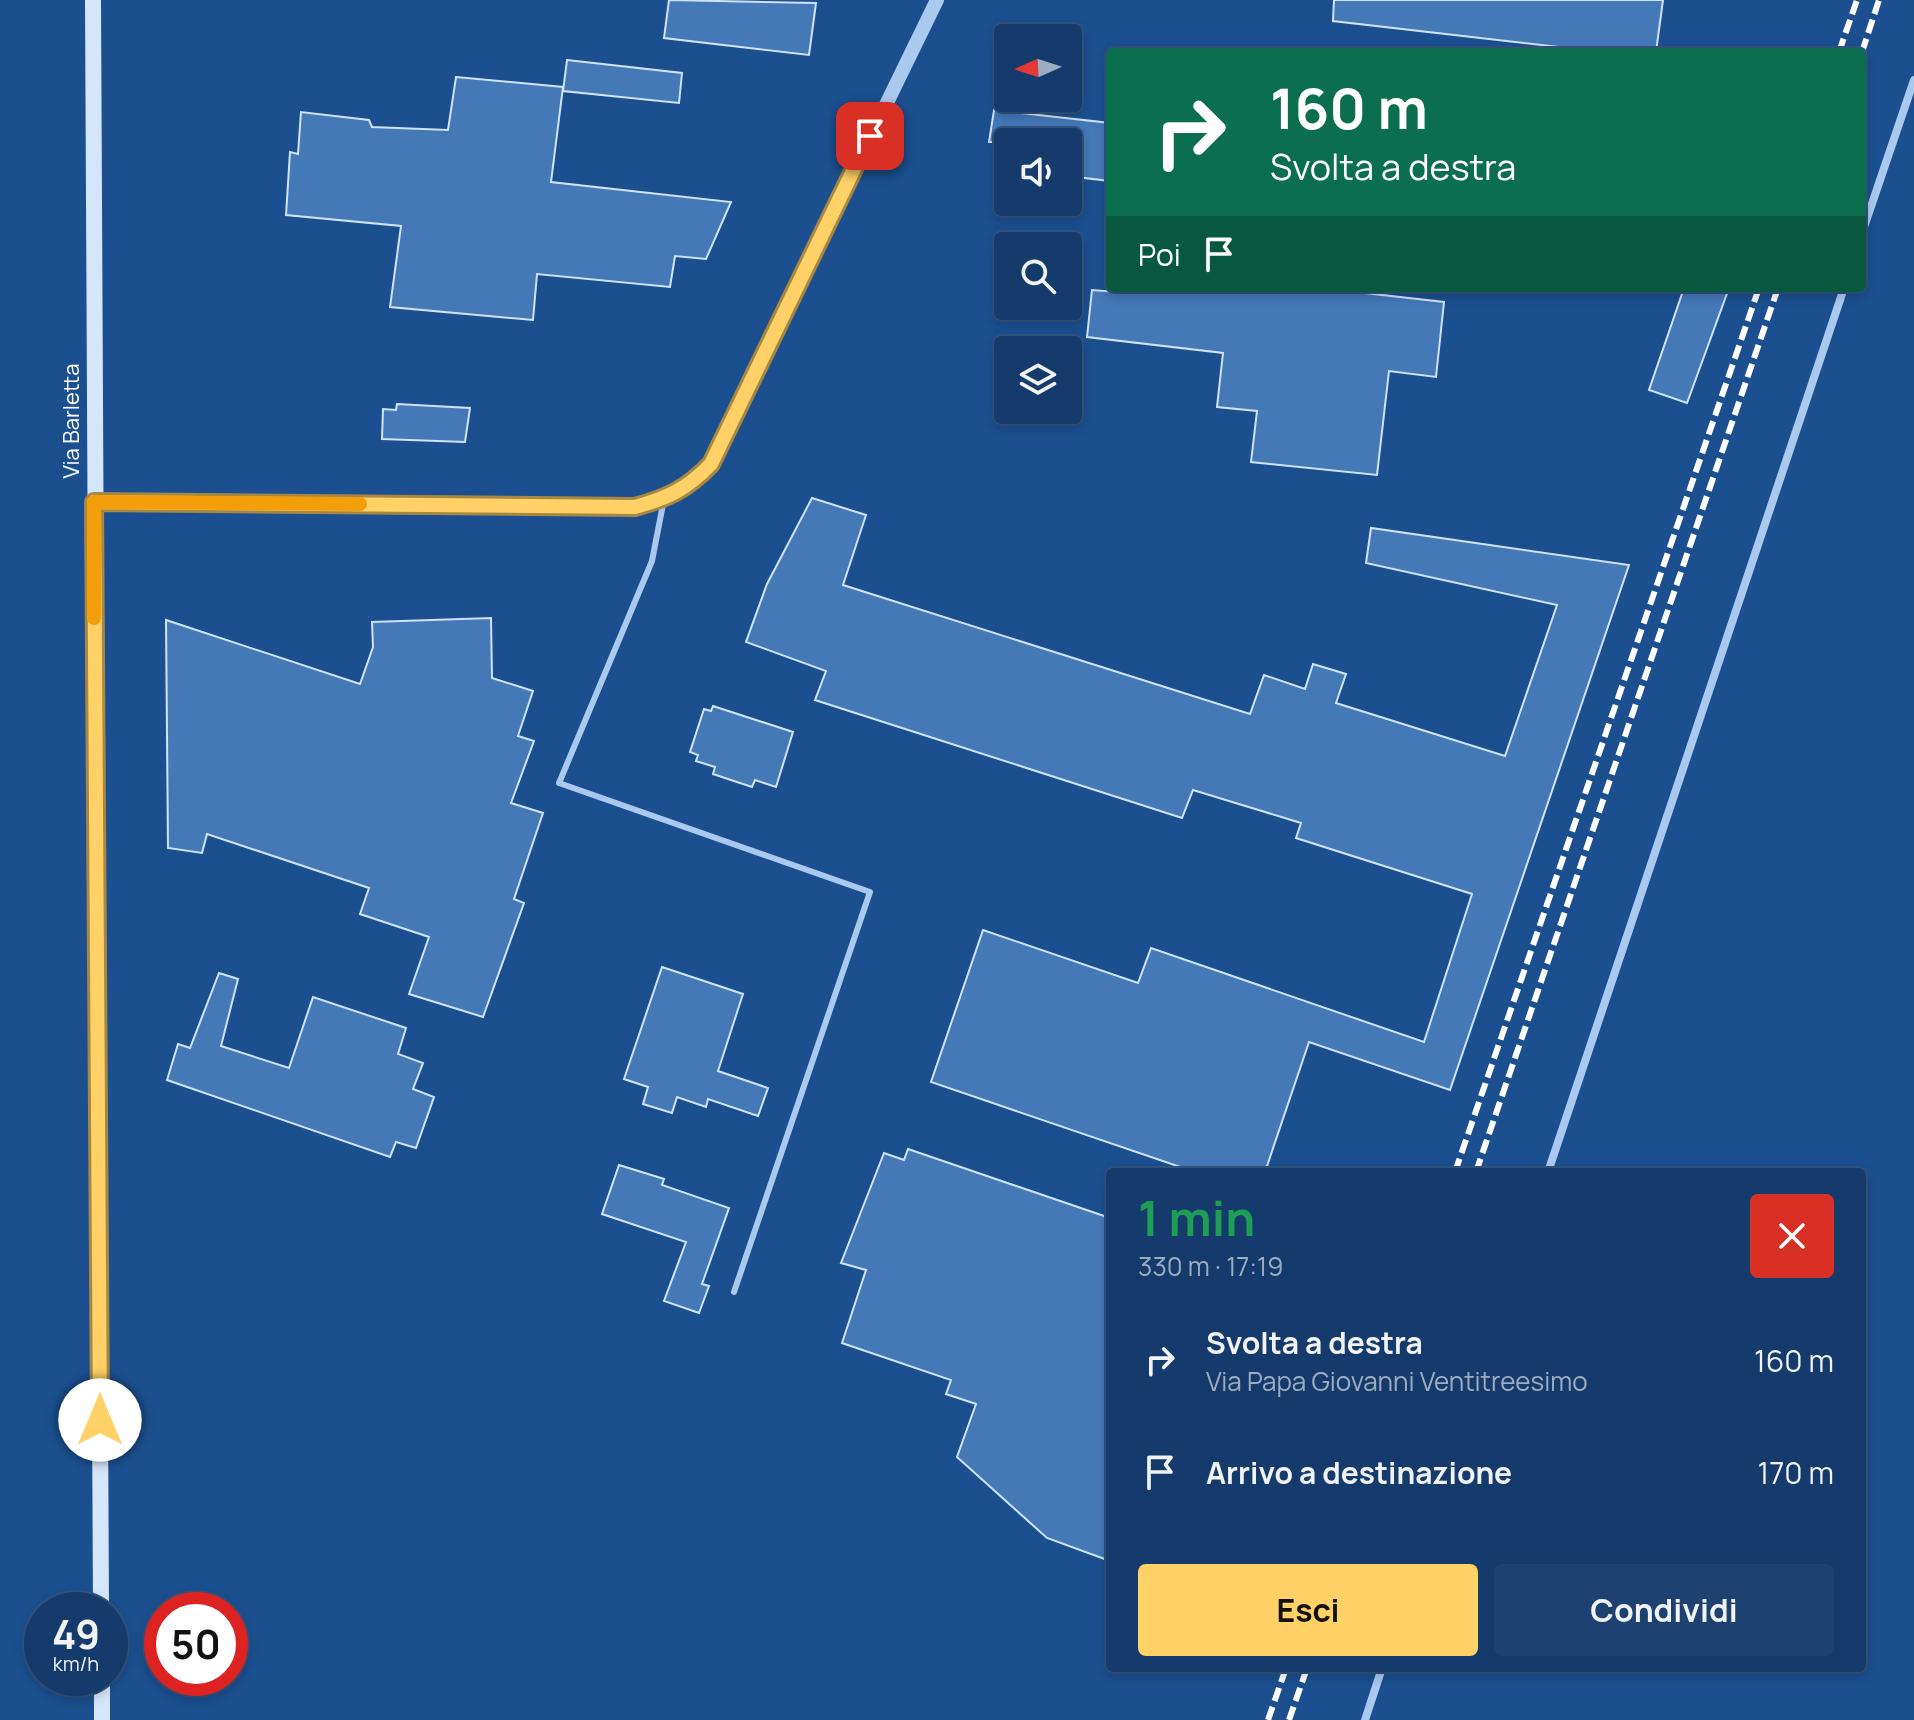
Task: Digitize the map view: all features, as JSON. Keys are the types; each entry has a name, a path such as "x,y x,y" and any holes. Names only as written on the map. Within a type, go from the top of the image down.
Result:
{"main road":[{"name":"Via Barletta","path":"93,0 101,1592"},
{"path":"102,1696 102,1720"}],"street":[{"path":"94,502 635,507 664,499 692,484 711,464 937,0"},
{"path":"1866,221 1914,80"},
{"path":"1549,1168 1843,292"},
{"path":"1365,1720 1381,1672"}],"lane":[{"path":"664,499 652,561 559,783 870,892 734,1292"}],"building":[{"path":"669,0 816,3 809,55 664,38"},
{"path":"1334,0 1663,0 1657,48 1568,48 1333,21"},
{"path":"567,60 682,73 679,103 563,91"},
{"path":"456,77 563,87 551,182 731,202 706,259 675,256 670,287 537,274 533,320 390,307 401,226 286,215 290,152 298,154 301,112 369,120 372,127 448,130"},
{"path":"994,110 1106,123 1106,181 1082,178 1082,128 994,128 994,142 989,142"},
{"path":"1092,290 1355,292 1444,302 1436,377 1389,371 1377,475 1251,462 1257,411 1217,407 1223,353 1087,337"},
{"path":"1683,292 1728,292 1687,403 1649,390"},
{"path":"397,404 470,408 465,442 382,439 383,409 396,410"},
{"path":"812,498 866,515 843,585 1250,714 1264,675 1305,689 1313,664 1346,674 1336,703 1505,756 1557,605 1366,563 1371,528 1629,565 1450,1090 1309,1042 1266,1168 1183,1168 931,1082 983,930 1138,983 1151,948 1424,1042 1472,894 1296,838 1301,823 1193,790 1182,818 815,700 826,671 746,642 767,584"},
{"path":"491,618 492,678 533,691 518,736 534,741 511,803 543,813 514,899 524,903 483,1017 409,994 429,937 360,914 369,888 207,834 202,853 168,848 166,620 360,684 373,647 372,622"},
{"path":"713,706 793,732 776,787 755,780 752,787 713,774 715,767 696,761 698,755 690,752 704,709 711,711"},
{"path":"662,967 743,994 718,1071 768,1088 758,1116 708,1099 706,1107 677,1097 672,1113 643,1104 648,1087 624,1079"},
{"path":"219,973 238,979 221,1046 289,1068 313,997 406,1028 398,1054 423,1063 413,1089 434,1097 416,1148 396,1142 390,1157 167,1080 178,1044 190,1048"},
{"path":"908,1149 1106,1217 1106,1560 1047,1538 957,1457 976,1404 946,1394 951,1380 842,1343 866,1270 841,1263 884,1153 904,1160"},
{"path":"619,1165 664,1179 662,1185 729,1208 702,1284 709,1286 699,1313 664,1301 686,1242 602,1214"}],"railway":[{"path":"1840,48 1857,0"},
{"path":"1863,48 1879,0"},
{"path":"1456,1168 1758,292"},
{"path":"1477,1168 1777,292"},
{"path":"1268,1720 1285,1672"},
{"path":"1289,1720 1306,1672"}],"slow traffic":[{"path":"94,618 94,502 360,504"}],"route":[{"path":"100,1420 94,502 635,507 664,499 692,484 711,464 870,136"}]}
